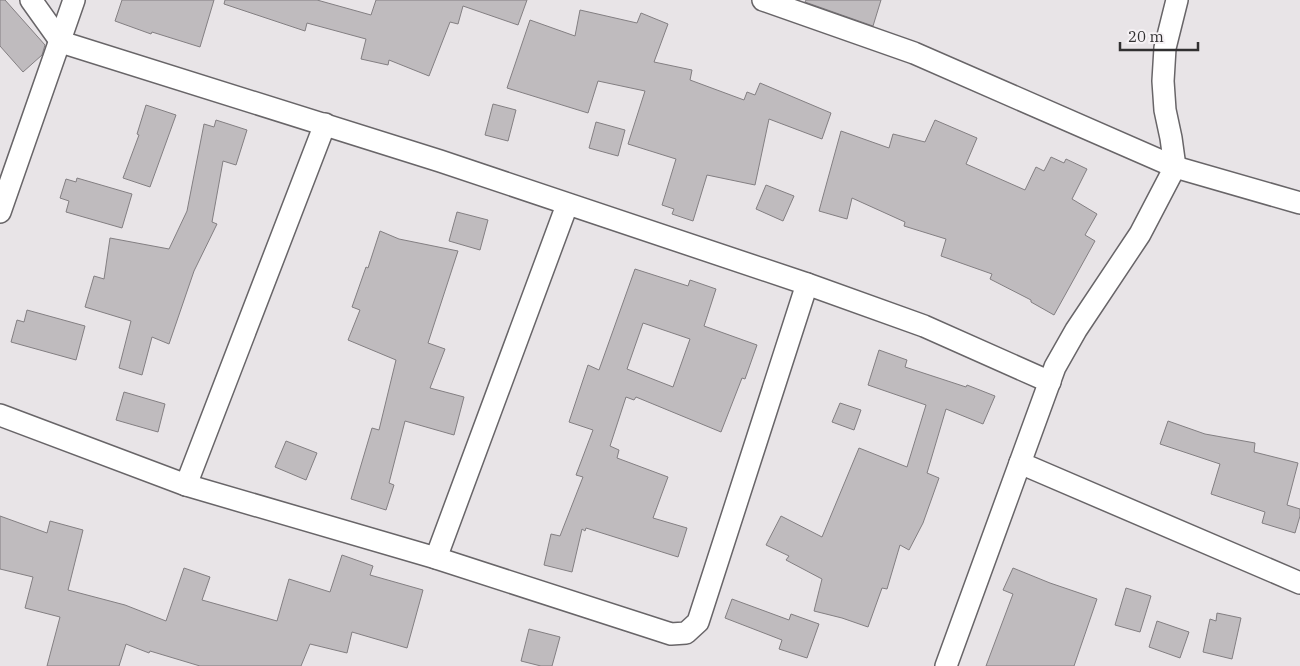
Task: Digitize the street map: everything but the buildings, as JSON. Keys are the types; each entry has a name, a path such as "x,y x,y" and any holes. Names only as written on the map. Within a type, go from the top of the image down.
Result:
{"street":[{"path":"31,0 61,42 440,161 807,284 924,326 1050,382"},
{"path":"0,212 61,42 74,0"},
{"path":"763,0 914,53 1174,167 1300,203"},
{"path":"946,666 1056,366 1076,330 1140,234 1174,167 1172,138 1165,110 1163,81 1165,48 1177,0"},
{"path":"186,485 325,124"},
{"path":"436,558 567,205"},
{"path":"0,415 186,485 436,558 671,634 686,633 698,622 807,284"},
{"path":"1020,462 1300,583"}]}
